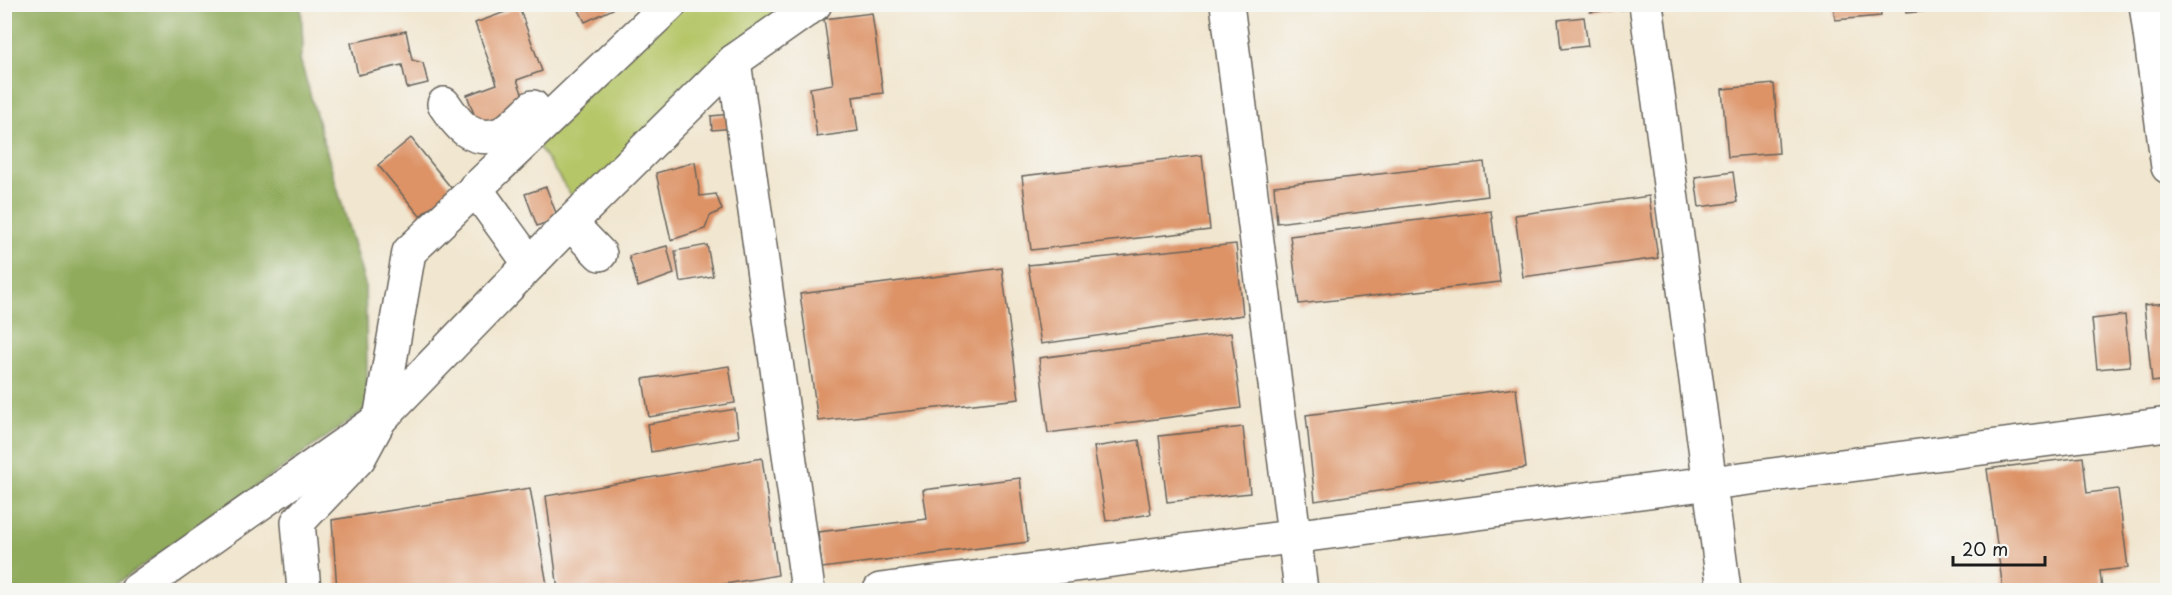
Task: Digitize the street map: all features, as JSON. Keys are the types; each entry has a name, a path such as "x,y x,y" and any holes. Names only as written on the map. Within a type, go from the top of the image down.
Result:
{"street":[{"path":"304,591 298,522 359,458 380,419 409,252 670,4"},
{"path":"137,591 380,419 570,223 734,61 815,4"},
{"path":"1227,4 1301,591"},
{"path":"1646,4 1724,591"},
{"path":"2146,4 2168,167"},
{"path":"444,104 458,125 477,137 501,134 560,83 627,45"},
{"path":"734,61 808,591"},
{"path":"475,188 530,264"},
{"path":"570,223 600,254"},
{"path":"880,591 2168,424"}],"green space":[{"path":"4,5 301,5 303,46 300,59 365,284 368,408 108,590 5,590"},
{"path":"670,5 817,5 582,211 536,143"}],"building":[{"path":"576,4 610,4 613,9 585,22"},
{"path":"1589,4 1631,4 1631,9 1590,12"},
{"path":"1833,4 1880,4 1881,16 1835,20"},
{"path":"1905,4 1938,4 1939,10 1906,13"},
{"path":"519,7 542,71 517,80 527,106 478,125 467,95 497,84 475,23"},
{"path":"872,13 883,93 853,97 858,131 817,137 810,88 833,84 824,19"},
{"path":"1584,17 1588,46 1561,49 1558,20"},
{"path":"406,31 412,60 423,63 428,83 407,88 402,65 358,75 351,43"},
{"path":"1774,84 1779,153 1728,157 1722,89"},
{"path":"732,114 734,128 712,130 711,116"},
{"path":"411,138 452,189 420,216 378,165"},
{"path":"1202,155 1210,230 1031,250 1022,176"},
{"path":"695,162 700,196 716,194 722,210 710,216 705,229 671,240 656,173"},
{"path":"1484,162 1488,196 1277,223 1274,186"},
{"path":"1733,172 1737,202 1699,207 1695,177"},
{"path":"546,187 558,218 537,226 525,194"},
{"path":"1649,196 1658,258 1523,277 1515,215"},
{"path":"1491,211 1500,282 1299,304 1290,236"},
{"path":"1236,244 1243,315 1041,344 1028,265"},
{"path":"707,245 713,276 680,282 675,251"},
{"path":"667,246 674,274 638,287 629,256"},
{"path":"1002,268 1019,399 818,421 800,294"},
{"path":"2168,303 2168,380 2152,382 2144,305"},
{"path":"2125,315 2130,366 2097,369 2092,319"},
{"path":"1231,333 1241,408 1048,433 1039,358"},
{"path":"729,366 735,403 649,417 643,379"},
{"path":"1516,388 1526,468 1315,501 1306,415"},
{"path":"735,409 739,437 651,452 647,424"},
{"path":"1243,427 1250,493 1167,502 1159,436"},
{"path":"1139,440 1151,514 1106,521 1094,447"},
{"path":"2083,457 2087,493 2118,489 2128,568 2100,571 2102,590 2003,590 1987,469"},
{"path":"762,458 778,575 690,590 558,590 546,496"},
{"path":"1020,478 1028,542 822,568 818,532 927,519 923,490"},
{"path":"530,488 548,590 337,590 332,520"}]}
